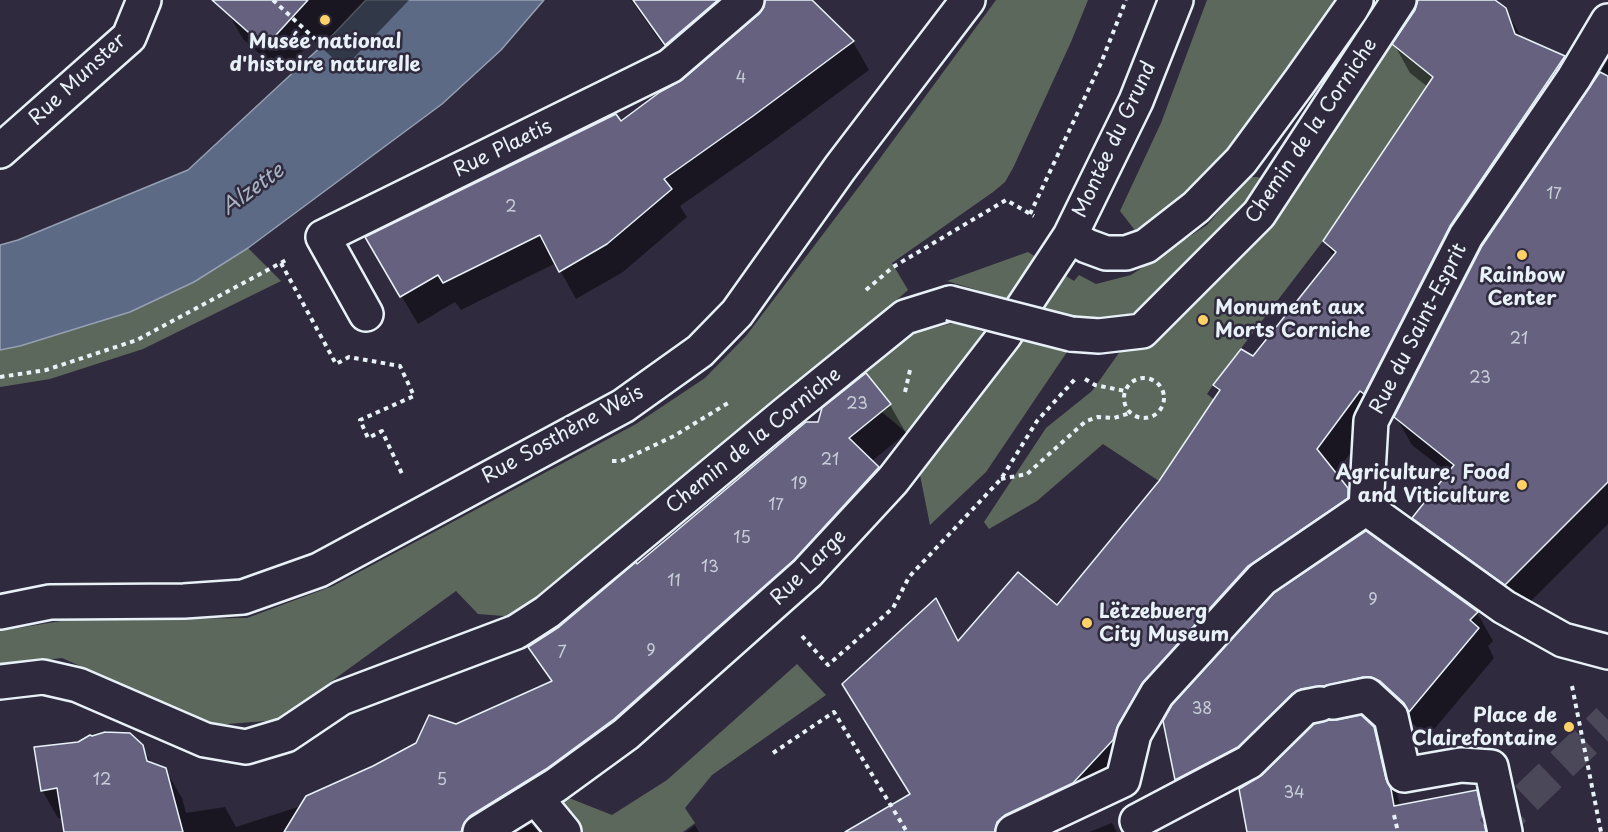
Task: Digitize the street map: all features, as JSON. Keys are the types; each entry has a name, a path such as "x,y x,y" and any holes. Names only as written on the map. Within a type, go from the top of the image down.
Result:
{"street":[{"name":"Rue Munster","path":"0,151 129,37 144,0"},
{"name":"Rue Plaetis","path":"323,237 670,66 747,0"},
{"name":"Rue Sosthène Weis","path":"0,612 50,602 184,601 243,597 319,570 623,406 700,351 737,313 840,168 968,0"},
{"name":"Montée du Grund","path":"1176,0 1136,101 1070,236 1106,253 1126,253 1146,246 1196,207 1241,161 1356,0"},
{"name":"Chemin de la Corniche","path":"0,682 43,677 78,685 205,740 246,747 286,735 341,698 516,632 547,612 905,317 950,303 1071,334 1100,336 1142,331 1259,214 1399,0"},
{"name":"Rue du Saint-Esprit","path":"1366,507 1371,421 1466,236 1574,78 1608,21"},
{"name":"Rue Large","path":"480,832 536,798 626,734 807,573 893,480 916,451 1005,336 1070,236"},
{"path":"323,237 366,314"},
{"path":"1504,832 1491,767 1461,765 1404,775 1391,717 1367,695 1305,707 1249,762 1139,827 1124,780 1134,734 1157,694 1262,579 1366,507 1504,608 1563,640 1608,652"},
{"path":"1013,832 1124,780"},
{"path":"536,798 564,832"}],"path":[{"path":"273,0 315,39"},
{"path":"1029,214 1101,63 1126,0"},
{"path":"0,377 46,370 137,340 280,263 323,237"},
{"path":"903,402 915,346 905,317"},
{"path":"773,604 828,665 894,608 909,577 1001,479 1037,421 1078,375"},
{"path":"1147,378 1159,385 1164,398 1160,410 1155,416 1135,417 1124,403 1125,391 1134,381 1147,378"},
{"path":"1095,386 1125,391"},
{"path":"403,476 382,431 368,438 360,420 414,396"},
{"path":"1001,479 1028,474 1086,421 1098,417 1114,418 1130,413"},
{"path":"1563,640 1601,832"},
{"path":"772,753 834,712 907,832"}],"green space":[{"path":"996,0 1088,0 1071,42 1005,182 892,263 908,290 749,429 517,617 478,614 456,591 278,720 215,725 62,658 0,665 0,631 67,620 247,618 333,586 636,424 705,378 746,336"},
{"path":"1207,0 1337,0 1289,72 1229,150 1185,196 1137,233 1120,211 1161,123"},
{"path":"1391,43 1433,77 1323,241 1213,385 1207,394 1217,402 1159,481 1103,444 1037,501 989,529 984,522 1046,428 1092,391 1121,350 1148,347 1271,223"},
{"path":"1249,177 1258,177 1264,181 1248,206 1137,316 1074,319 947,281 1028,252 1074,281 1079,275 1096,284 1131,275 1207,225"},
{"path":"248,248 281,281 143,349 50,379 0,387 0,350 20,346 130,311 194,282"},
{"path":"953,323 988,333 908,434 882,412 891,403 865,372 907,335"},
{"path":"1021,340 1069,349 986,472 930,525 920,475"},
{"path":"797,664 826,695 712,775 685,808 695,823 683,832 581,832 557,801 564,796 612,815 667,780"}],"water":[{"name":"Alzette","path":"366,0 544,0 501,50 442,104 248,248 194,282 130,312 0,350 0,245 18,240 188,170 327,41"}],"building":[{"path":"212,0 308,0 265,47"},
{"path":"633,0 718,0 665,45"},
{"path":"765,0 812,0 854,41 664,179 672,189 607,244 559,272 540,235 443,283 438,275 400,297 365,237 616,114 621,121 660,92 682,80 759,14 764,7"},
{"path":"1418,0 1495,0 1506,8 1515,34 1565,56 1450,226 1364,394 1360,391 1317,449 1348,488 1348,498 1248,566 1143,682 1118,725 1113,740 1073,783 1005,815 997,822 995,832 845,832 910,794 842,684 936,598 958,641 1018,572 1057,605 1159,481 1220,390 1213,385 1241,349 1253,356 1336,252 1323,241 1433,77 1392,44 1415,10"},
{"path":"1600,72 1608,76 1608,482 1505,585 1412,518 1454,465 1394,417 1482,246"},
{"path":"866,373 891,404 849,438 879,467 794,560 614,719 546,769 470,816 461,832 284,832 306,796 373,766 416,743 429,715 456,724 552,681 528,647 559,627 636,562 637,564 806,422 818,422 822,408"},
{"path":"1366,531 1478,612 1470,620 1479,628 1409,712 1404,703 1380,681 1371,677 1301,689 1292,694 1238,747 1175,780 1163,721 1172,705 1274,593"},
{"path":"1361,715 1374,727 1394,806 1477,790 1486,832 1247,832 1239,789 1262,775 1314,724"},
{"path":"105,732 130,733 143,745 147,761 166,768 183,832 64,832 57,788 41,791 34,747 78,742 90,735"}],"tunnel":[{"path":"1491,832 1608,720"}],"place":[{"name":"Musée national d'histoire naturelle","path":"325,20"},
{"name":"Rainbow Center","path":"1522,255"},
{"name":"Monument aux Morts Corniche","path":"1203,320"},
{"name":"Agriculture, Food and Viticulture","path":"1522,485"},
{"name":"Lëtzebuerg City Museum","path":"1087,623"},
{"name":"Place de Clairefontaine","path":"1569,727"}]}
